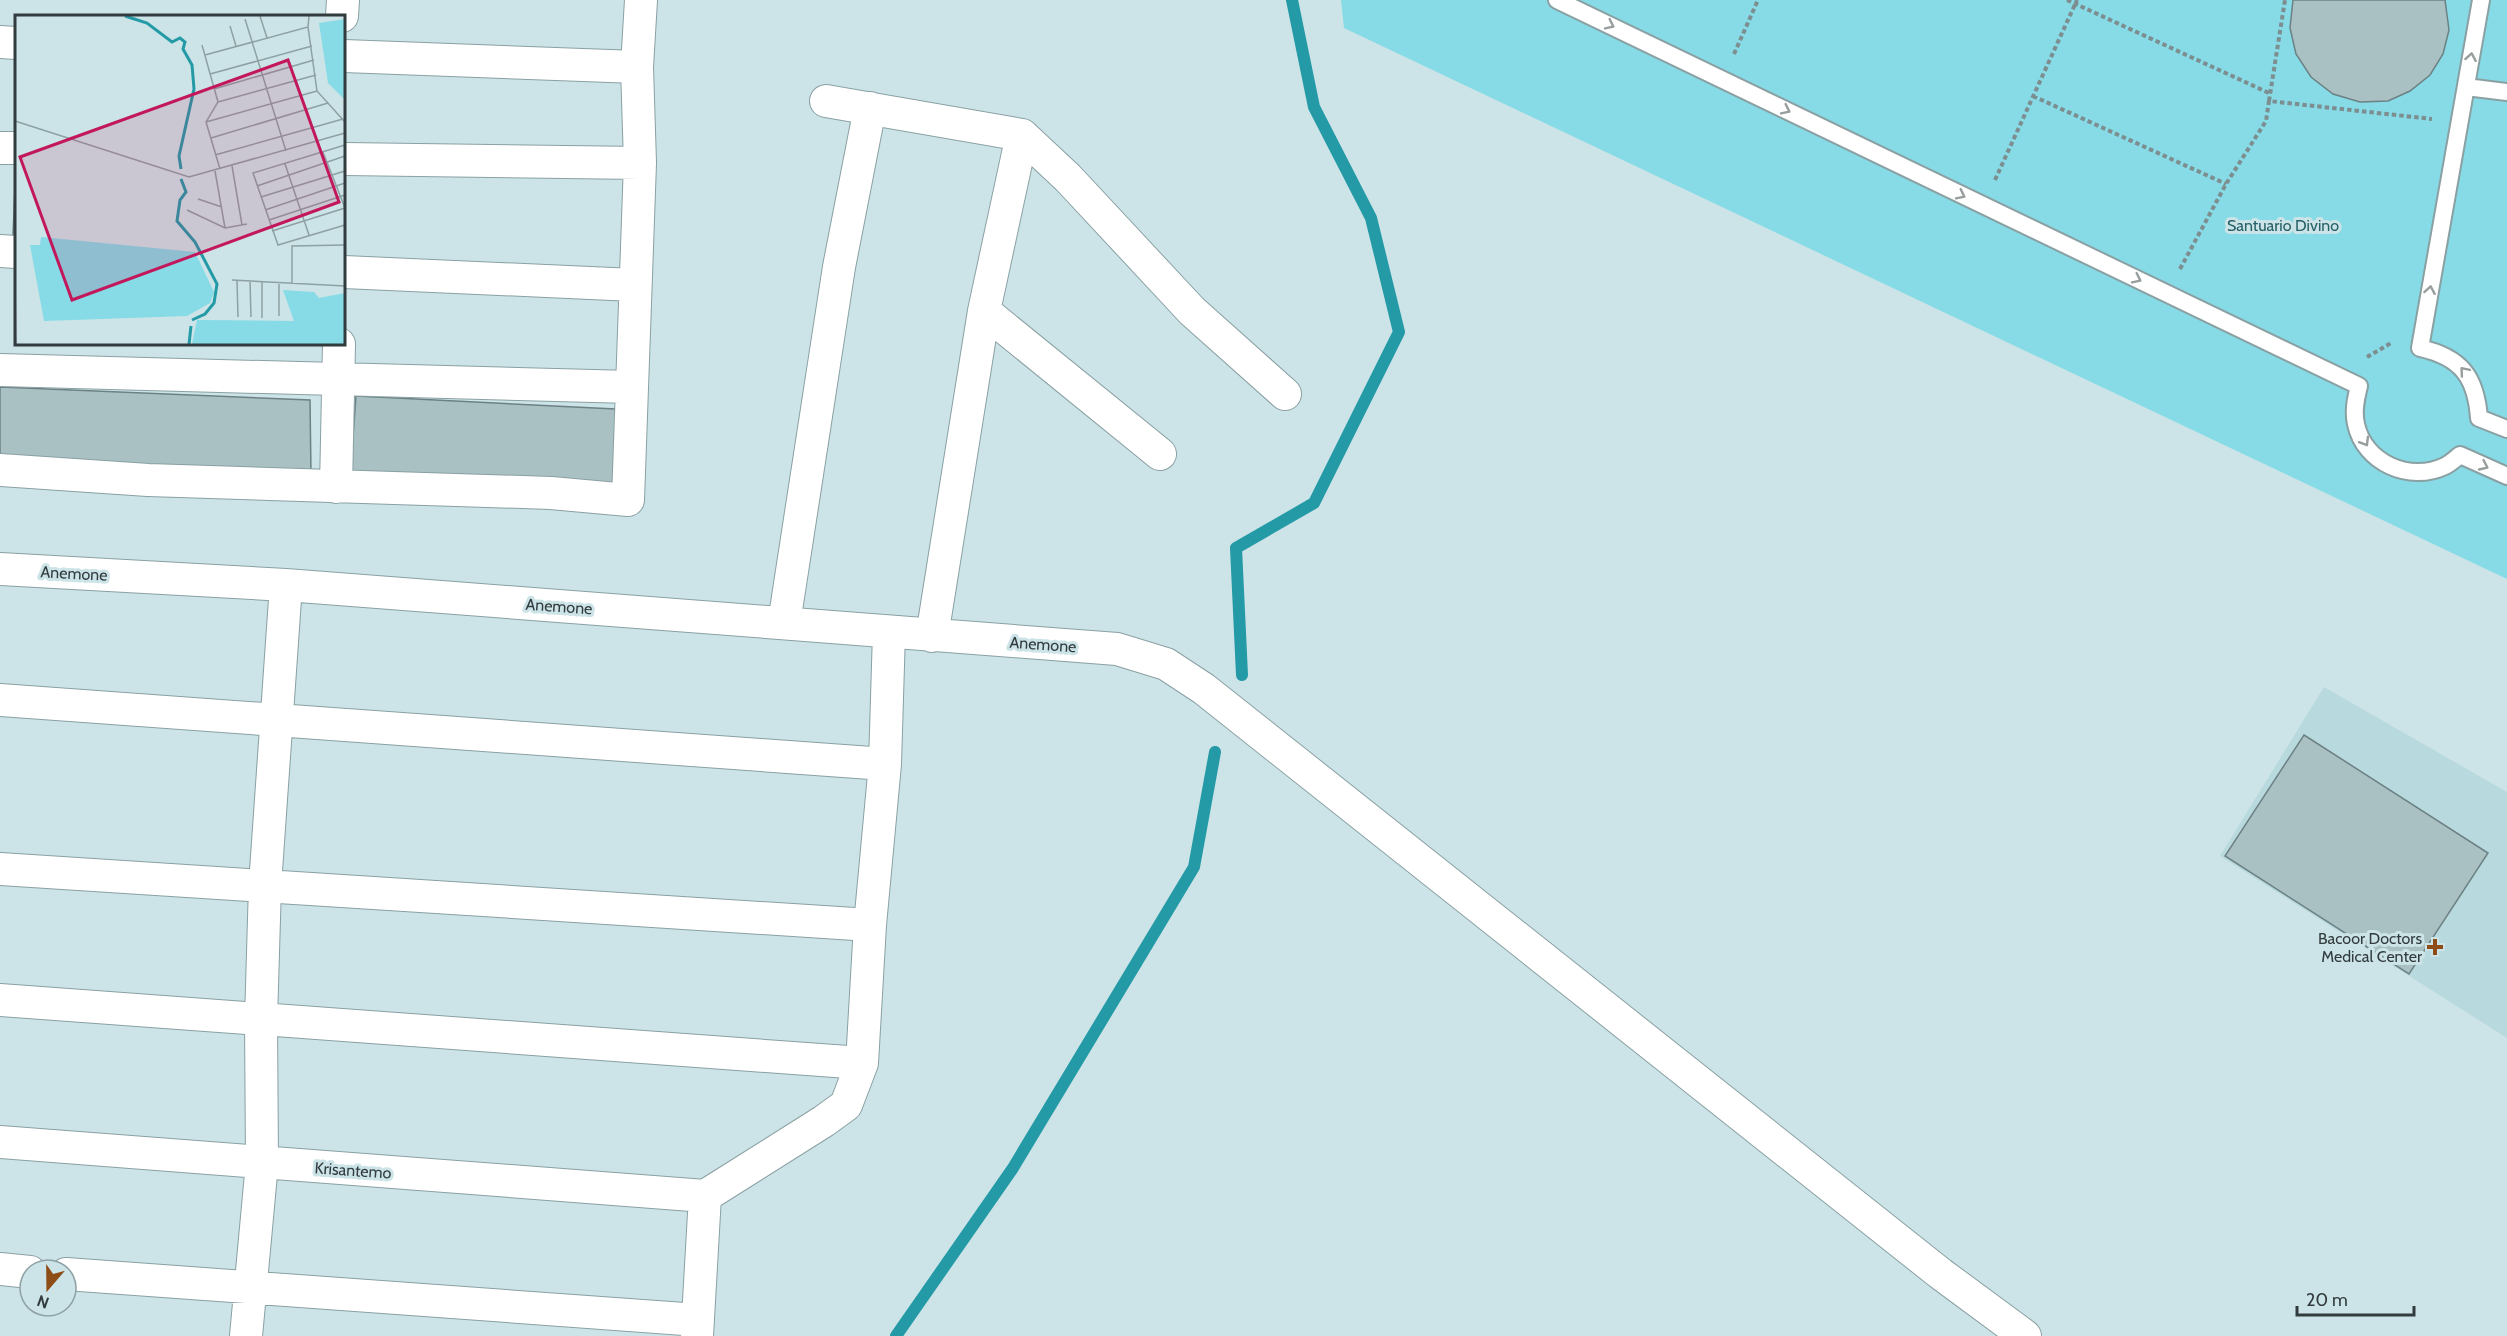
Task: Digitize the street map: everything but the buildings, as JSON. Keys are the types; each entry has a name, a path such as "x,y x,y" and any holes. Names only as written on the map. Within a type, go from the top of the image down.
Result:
{"street":[{"path":"0,470 148,480 551,493 628,500 640,163 637,67 641,0"},
{"path":"0,42 15,43"},
{"path":"345,56 637,67"},
{"path":"826,101 1022,135 1068,177 1192,311 1285,394"},
{"path":"784,623 839,267 870,108"},
{"path":"932,636 984,311 1022,135"},
{"path":"345,159 640,163"},
{"path":"0,251 15,252"},
{"path":"345,272 634,285"},
{"path":"984,311 1160,454"},
{"path":"336,487 339,345"},
{"path":"0,370 631,387"},
{"name":"Anemone","path":"0,568 286,585 1117,649 1166,664 1204,689 1941,1274 2025,1336"},
{"path":"246,1336 262,1163 261,1020 265,885 286,585"},
{"path":"78,1275 250,1287 697,1328 705,1196 846,1105 862,1063 870,925 885,764 889,632"},
{"path":"0,700 885,764"},
{"path":"0,869 870,925"},
{"path":"0,1000 862,1063"},
{"name":"Krisantemo","path":"0,1142 705,1196"},
{"path":"0,1269 18,1271"}],"lane":[{"path":"1557,0 2359,386 2355,405 2356,423 2362,442 2374,456 2390,467 2409,472 2428,472 2446,466 2460,455 2507,476"},
{"path":"2481,0 2420,348 2440,352 2457,363 2471,379 2478,398 2479,418 2507,429"},
{"path":"2466,87 2507,92"}],"path":[{"path":"1731,60 1758,0"},
{"path":"2067,0 2076,2 2270,93"},
{"path":"2176,275 2226,184 2265,121 2285,0"},
{"path":"1992,186 2076,2"},
{"path":"2033,96 2226,184"},
{"path":"2269,101 2437,119"},
{"path":"2359,360 2372,356 2396,339"}],"shaded area":[{"name":"Bacoor Doctors Medical Center","path":"2324,687 2507,792 2507,1038 2220,856"}],"green space":[{"name":"Santuario Divino","path":"1341,0 2507,0 2507,579 1344,28"}],"waterway":[{"path":"1242,675 1236,548 1314,503 1399,332 1371,218 1314,107 1292,0"},
{"path":"896,1336 1013,1168 1194,867 1215,752"}],"place":[{"name":"Bacoor Doctors Medical Center","path":"2435,947"}]}
